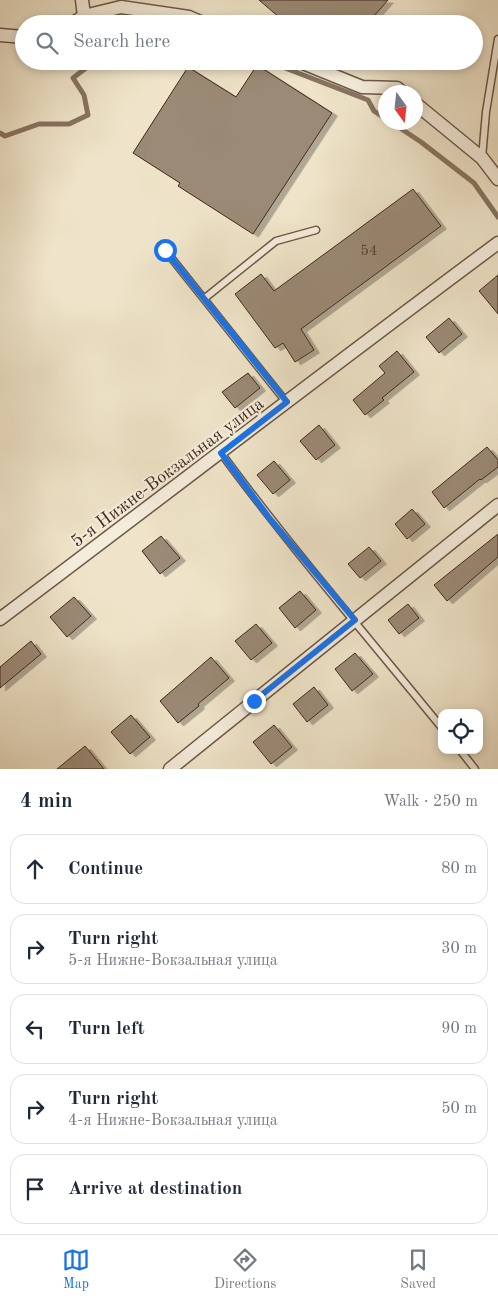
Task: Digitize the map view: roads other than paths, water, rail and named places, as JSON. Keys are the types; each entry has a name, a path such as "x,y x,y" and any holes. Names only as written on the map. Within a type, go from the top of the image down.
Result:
{"street":[{"path":"82,0 84,15"},
{"path":"88,15 121,7 175,15"},
{"path":"0,35 15,36"},
{"path":"320,70 362,87 378,87"},
{"path":"423,110 482,158 498,179"},
{"name":"5-я Нижне-Вокзальная улица","path":"0,619 498,243"},
{"path":"170,769 498,505"}],"lane":[{"path":"482,158 486,112 498,39"},
{"path":"205,298 276,241 316,230"},
{"path":"165,250 287,402"},
{"path":"221,453 270,519 438,723"},
{"path":"463,754 475,769"}],"waterway":[{"path":"0,133 5,136 39,124 69,124 88,115 84,95 73,78 83,70"},
{"path":"290,70 368,100 374,111 378,114"},
{"path":"403,130 474,183 498,217"}]}
